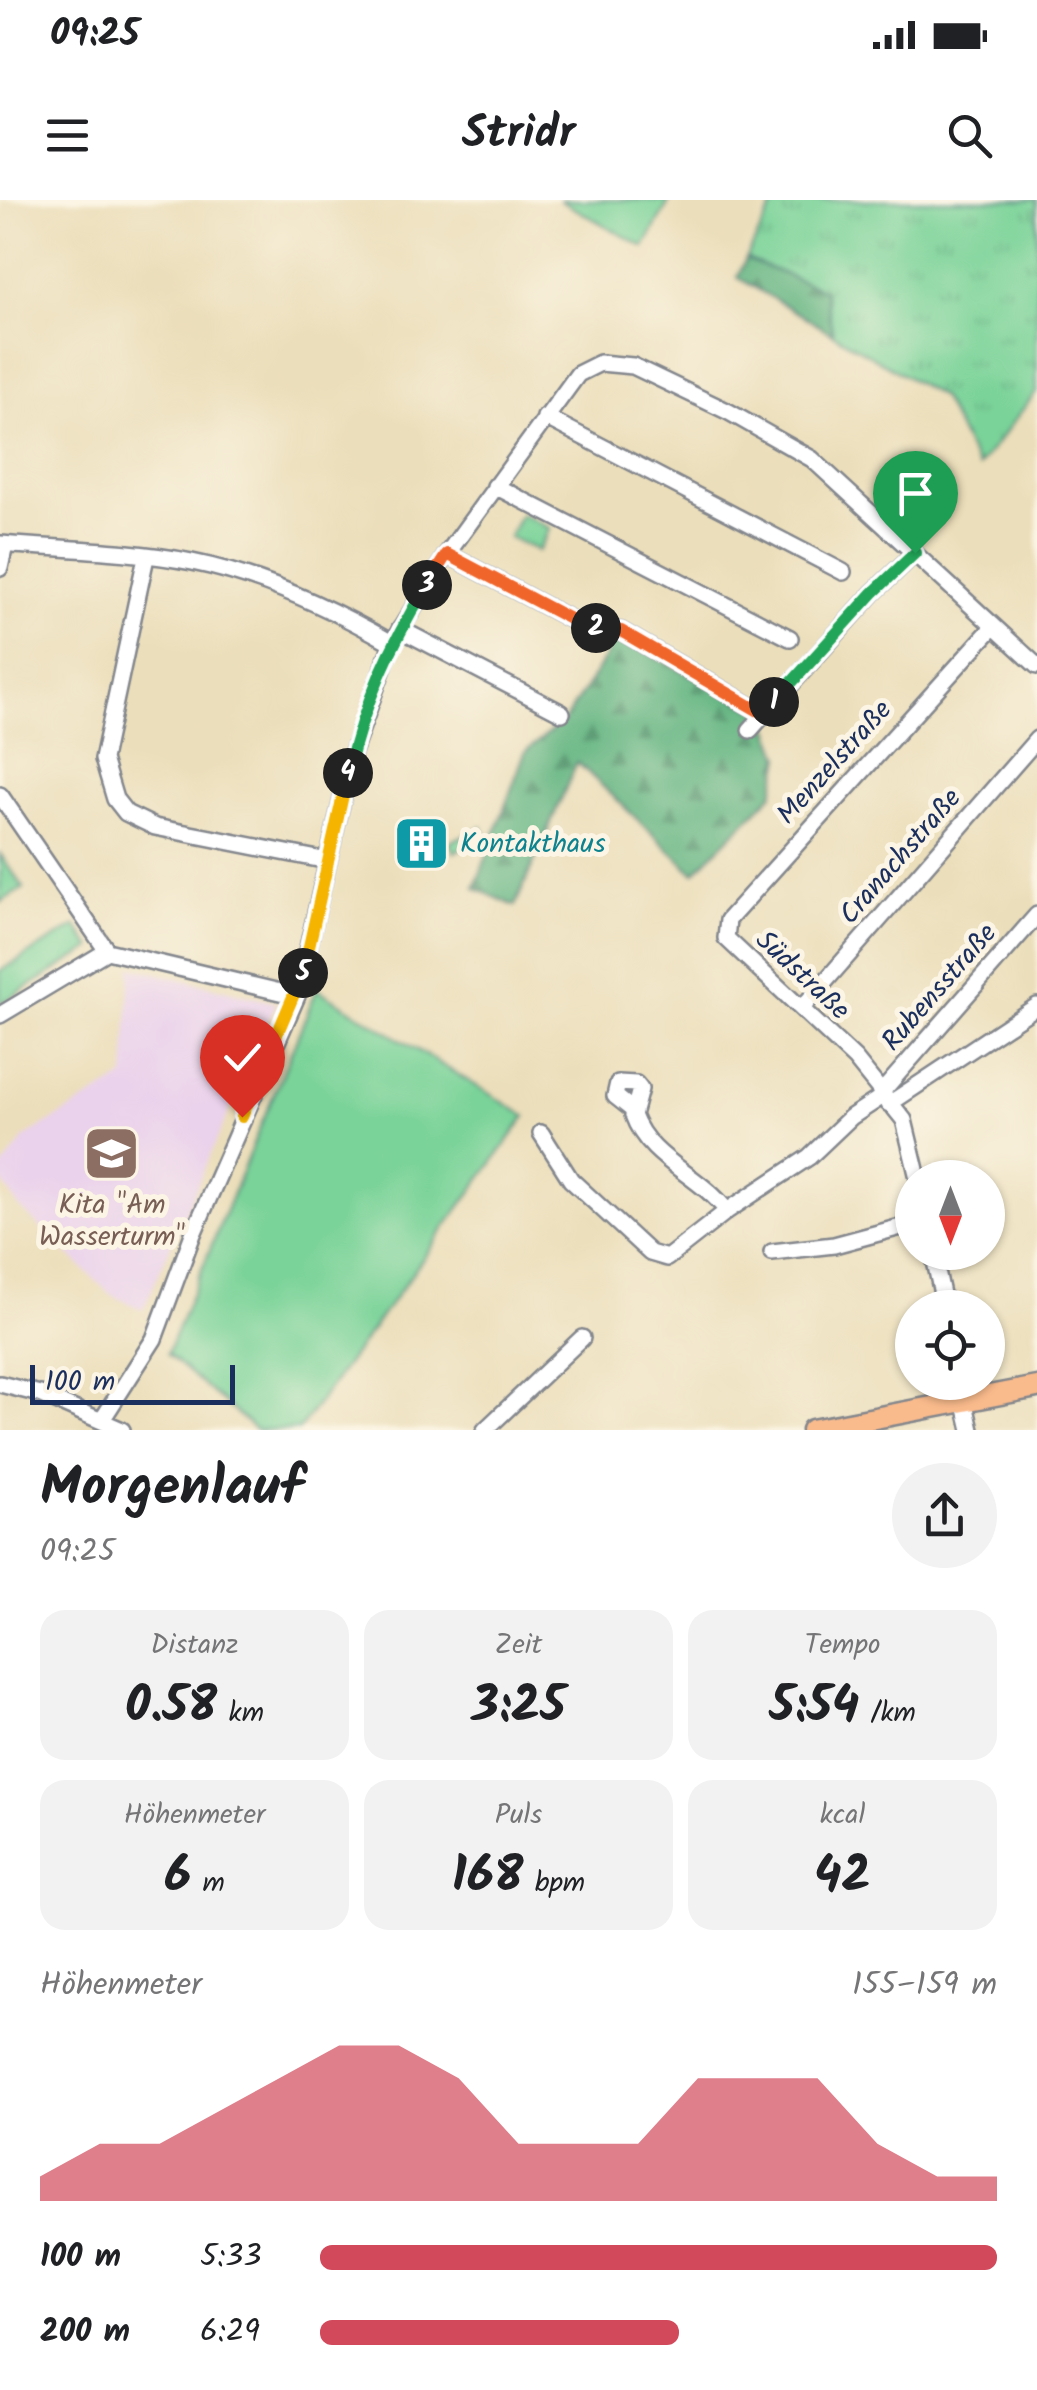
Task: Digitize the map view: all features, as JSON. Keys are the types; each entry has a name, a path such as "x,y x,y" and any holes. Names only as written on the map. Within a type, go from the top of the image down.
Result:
{"main road":[{"path":"1005,1389 1037,1387"},
{"path":"812,1430 930,1400"}],"street":[{"path":"82,1430 154,1338 193,1234 296,996 353,752 396,636 495,486 578,374 588,366 614,362 729,412 812,459 1037,666"},
{"path":"546,417 843,572"},
{"path":"495,486 790,638"},
{"path":"0,568 2,544 190,562 274,586 396,636 562,713"},
{"path":"750,730 873,593 915,553"},
{"path":"447,554 585,627 621,631 764,714"},
{"path":"146,558 102,759 115,799 126,813 155,827 328,861"},
{"name":"Menzelstraße","path":"726,938 728,920 992,627"},
{"name":"Cranachstraße","path":"802,1008 1037,739"},
{"path":"0,796 107,951 296,996"},
{"name":"Rubensstraße","path":"884,1098 1037,914"},
{"name":"Südstraße","path":"726,938 855,1060 904,1120 914,1160"},
{"path":"0,1015 107,951"},
{"path":"541,1132 571,1180 650,1253 666,1258 727,1211 809,1158 850,1118 1037,1006"},
{"path":"634,1110 638,1130 649,1144 706,1186 727,1211"},
{"path":"772,1252 834,1246 895,1229"},
{"path":"485,1430 582,1338"},
{"path":"0,1384 96,1416 122,1430"},
{"path":"964,1400 971,1430"}],"shaded area":[{"name":"Kita \"Am Wasserturm\"","path":"131,967 276,1003 143,1310 110,1294 18,1206 0,1178 0,1171 25,1137 125,1077"}],"green space":[{"path":"559,200 670,200 644,247"},
{"path":"776,200 1037,200 1037,391 978,467 941,397 833,334 823,290 746,259"},
{"path":"746,259 824,290 833,334 737,277"},
{"path":"521,514 550,528 538,551 509,537"},
{"path":"618,637 764,714 781,757 773,794 694,873 577,762 515,906 475,888 525,752 565,720"},
{"path":"482,827 487,837 454,852 449,842"},
{"path":"0,854 24,888 0,902"},
{"path":"76,926 92,948 0,1004 0,971"},
{"path":"317,989 526,1116 299,1430 256,1430 167,1354"}],"place":[{"name":"Kontakthaus","path":"421,844"},
{"name":"Kita \"Am Wasserturm\"","path":"112,1154"}],"route":[{"path":"242,1117 296,996 353,752 371,694 392,643 447,554 585,627 621,631 764,714 873,593 915,553"}]}
